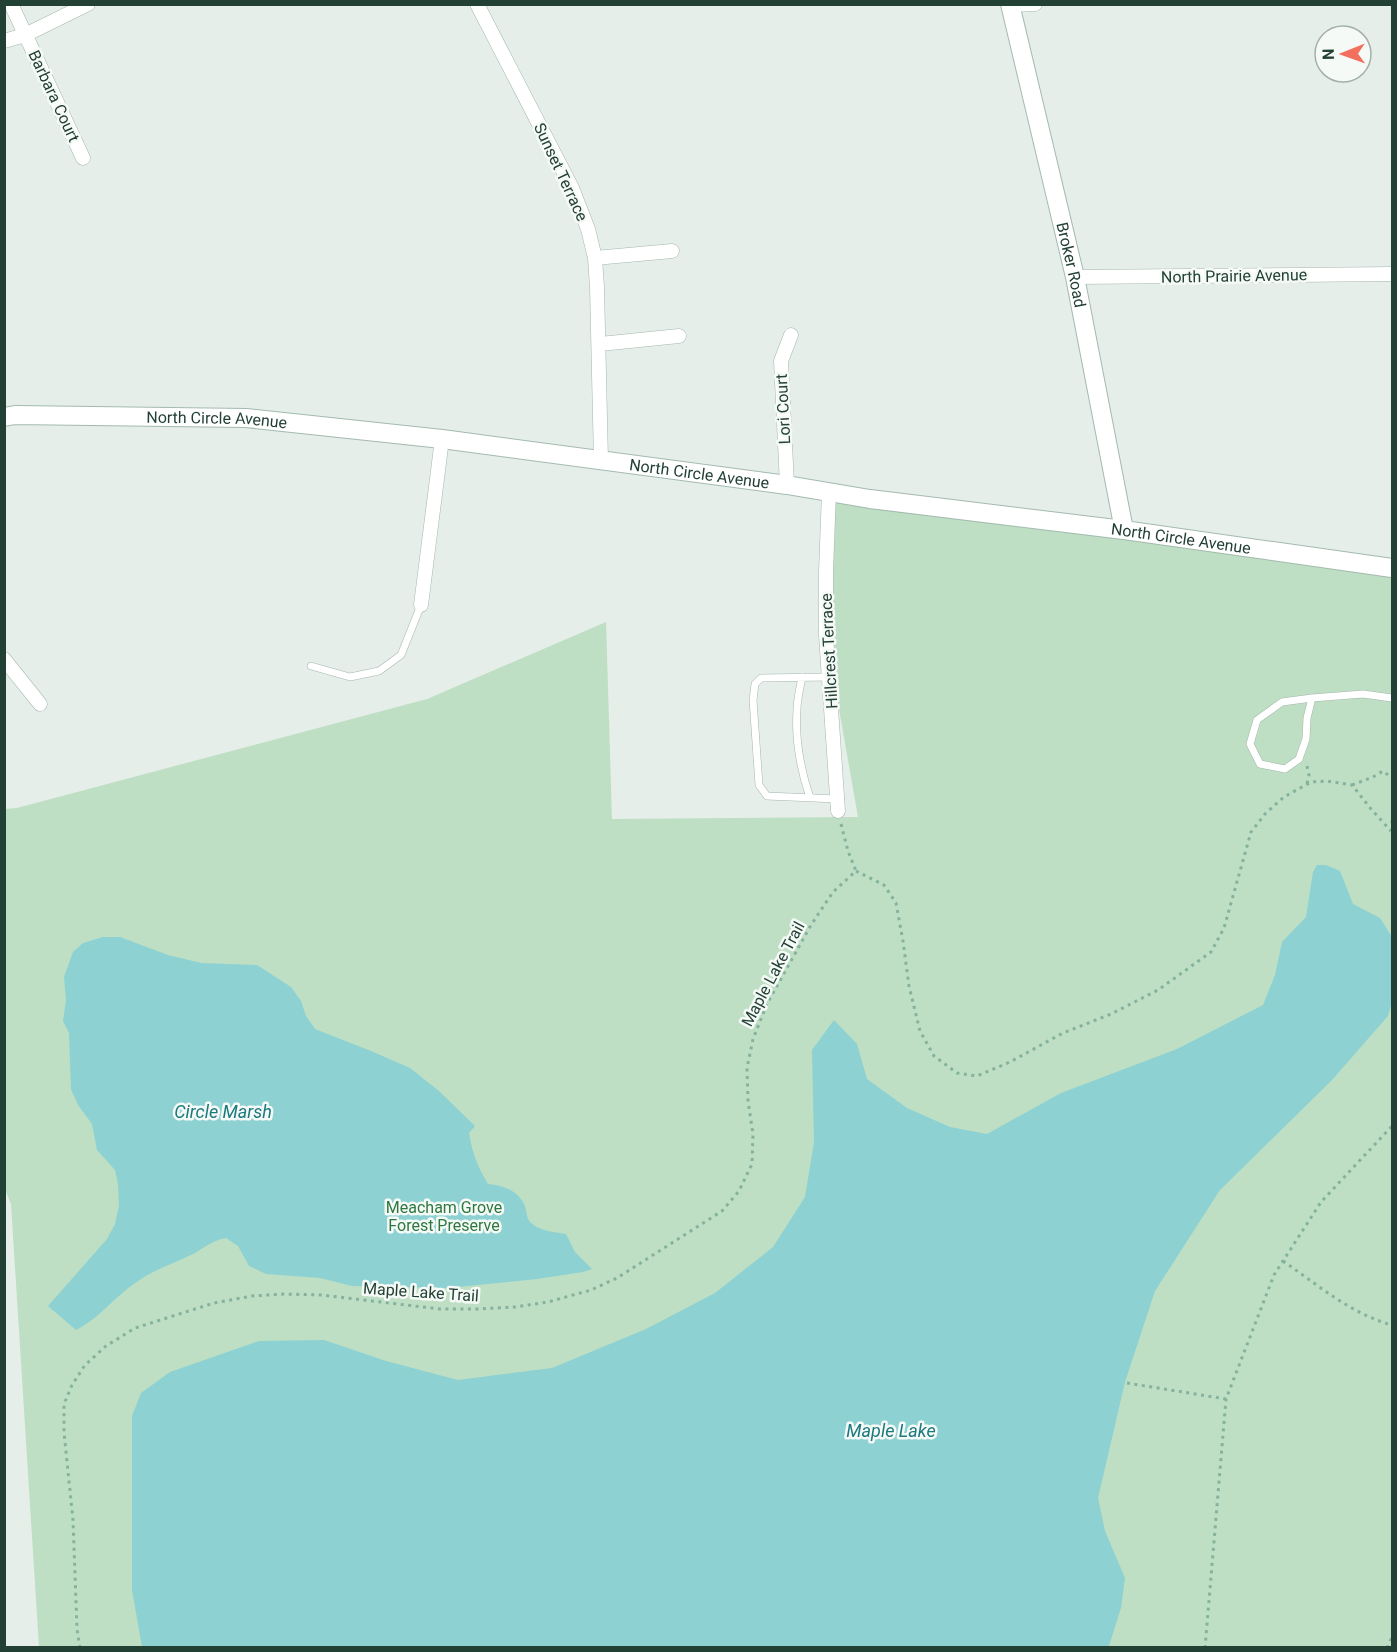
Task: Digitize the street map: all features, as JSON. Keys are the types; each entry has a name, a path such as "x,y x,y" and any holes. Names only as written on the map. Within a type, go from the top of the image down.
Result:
{"street":[{"name":"Barbara Court","path":"10,4 83,158"},
{"path":"4,41 26,35 88,4"},
{"name":"Sunset Terrace","path":"477,4 572,188 588,229 595,258 597,287 601,461"},
{"path":"1010,5 1035,4"},
{"name":"Broker Road","path":"1010,5 1074,277 1124,530"},
{"path":"595,258 672,251"},
{"name":"North Prairie Avenue","path":"1074,277 1392,274"},
{"name":"Lori Court","path":"787,485 781,361 791,335"},
{"path":"600,344 679,336"},
{"name":"North Circle Avenue","path":"4,417 15,415 246,418 442,439 787,485 870,499 1124,530 1392,568"},
{"path":"421,605 442,439"},
{"name":"Hillcrest Terrace","path":"829,492 826,635 837,805"},
{"path":"4,658 40,704"}],"lane":[{"path":"312,666 350,677 379,671 401,656 421,605"},
{"path":"802,677 796,711 801,773 810,798"},
{"path":"829,677 761,678 755,684 753,700 755,742 759,785 767,796 810,798 837,805"},
{"path":"1312,698 1307,718 1306,739 1299,759 1285,769 1260,764 1250,744 1257,720 1282,702 1312,698 1363,694 1392,698"}],"path":[{"path":"837,805 848,851 856,871 884,885 896,903 909,986 920,1031 934,1056 957,1073 977,1076 1149,994 1211,952 1224,928 1251,832 1265,814 1284,797 1311,782 1352,784 1383,771 1392,778"},
{"path":"1352,784 1392,831"},
{"path":"1392,818 1392,831"},
{"name":"Maple Lake Trail","path":"80,1647 77,1629 73,1520 64,1432 64,1404 72,1385 85,1365 106,1346 135,1328 214,1303 252,1296 321,1295 440,1309 515,1307 548,1302 591,1290 617,1278 713,1217 722,1211 739,1191 752,1164 753,1134 748,1101 747,1068 753,1039 767,1004 811,925 833,892 856,871"},
{"path":"1205,1647 1226,1399 1274,1275 1321,1202 1392,1126"},
{"path":"1283,1261 1355,1310 1392,1325"},
{"path":"1127,1383 1226,1399"},
{"path":"1388,1647 1392,1637"}],"green space":[{"name":"Meacham Grove Forest Preserve","path":"829,492 1392,568 1392,1647 39,1647 11,1204 5,1189 5,809 17,808 427,699 606,622 612,819 858,817 826,635"}],"water":[{"name":"Maple Lake","path":"1317,865 1326,865 1340,871 1353,904 1380,918 1392,937 1392,1002 1388,1016 1332,1080 1220,1190 1155,1291 1125,1382 1098,1498 1105,1531 1125,1578 1121,1608 1109,1646 1101,1648 142,1647 132,1590 132,1416 141,1393 170,1372 259,1341 324,1340 386,1361 458,1380 552,1368 646,1329 715,1293 773,1247 805,1197 814,1142 812,1050 834,1020 857,1044 867,1079 907,1108 950,1127 987,1134 1061,1093 1177,1049 1263,1005 1275,975 1282,942 1306,917 1313,872"},
{"name":"Circle Marsh","path":"103,937 120,937 168,955 201,963 257,965 291,987 315,1029 410,1068 439,1091 475,1126 469,1133 470,1140 476,1160 488,1184 504,1187 517,1195 524,1204 530,1222 534,1225 547,1231 566,1234 575,1252 592,1269 537,1279 448,1288 352,1286 320,1278 266,1274 249,1266 238,1246 226,1238 213,1242 145,1277 76,1330 48,1306 107,1239 115,1224 119,1206 115,1170 97,1150 92,1124 78,1105 71,1089 69,1033 63,1021 66,1000 64,977 73,952 83,943"}]}
